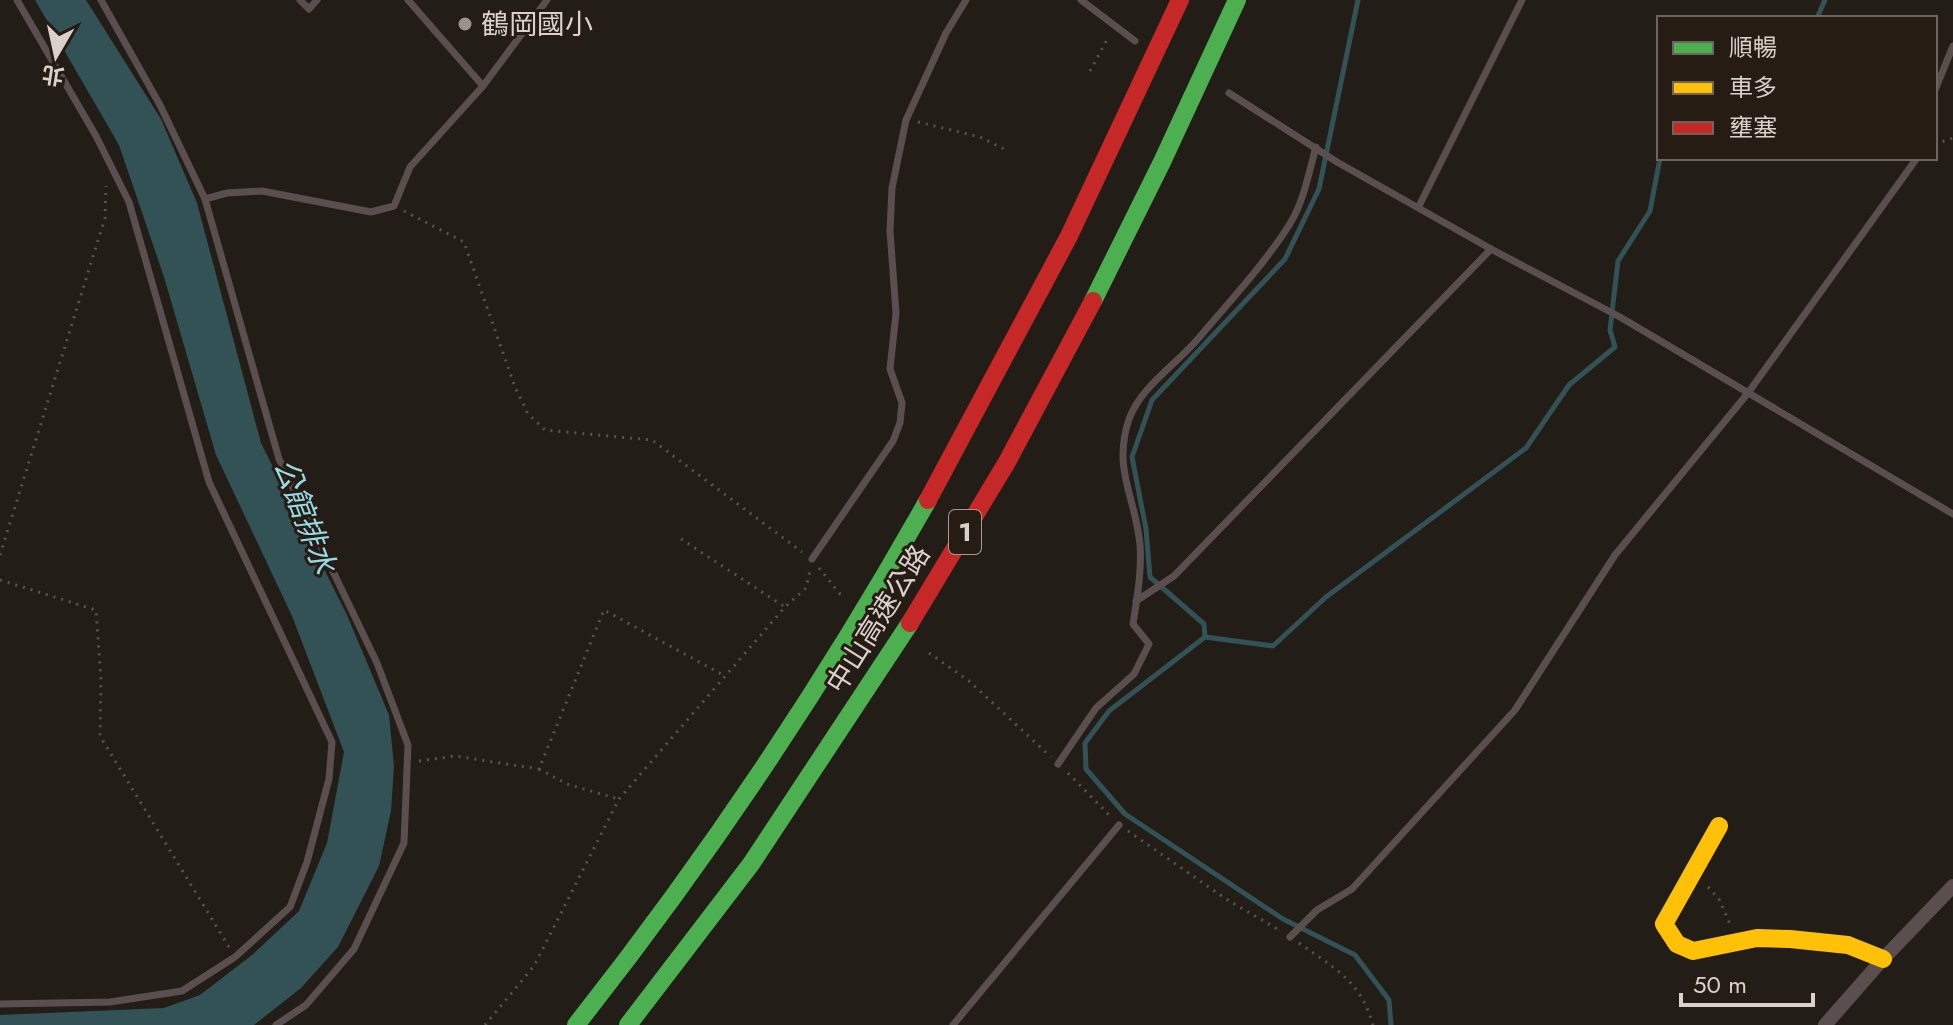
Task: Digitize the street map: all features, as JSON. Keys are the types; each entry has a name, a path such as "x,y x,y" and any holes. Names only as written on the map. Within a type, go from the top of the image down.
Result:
{"main road":[{"name":"中山高速公路","path":"576,1025 626,964 779,750 881,582 1069,236 1180,0"},
{"name":"中山高速公路","path":"628,1025 748,868 818,767 919,609 1026,429 1177,130 1237,0"},
{"path":"1719,826 1664,924 1678,946 1690,952 1757,938 1848,945 1883,959"}],"street":[{"path":"1825,1025 1953,886"}],"lane":[{"path":"0,1004 110,1002 182,991 235,957 290,907 307,862 329,779 332,742 209,482 129,202 17,0"},
{"path":"101,0 160,105 205,199 279,459 377,663 408,745 404,843 354,949 306,1005 276,1025"},
{"path":"300,0 309,9 317,0"},
{"path":"408,0 483,86"},
{"path":"205,199 227,193 262,191 371,212 394,206 410,167 483,86 547,0"},
{"path":"812,559 893,441 900,423 902,403 890,369 896,313 890,231 892,188 906,120 946,33 966,0"},
{"path":"1081,0 1135,41"},
{"path":"1419,206 1522,0"},
{"path":"1937,85 1953,46"},
{"path":"1229,93 1331,158 1491,249 1620,317 1953,514"},
{"path":"1058,764 1096,708 1134,674 1149,644 1133,624 1140,544 1122,471 1130,416 1155,380 1194,343 1275,245 1292,220 1301,199 1316,147"},
{"path":"1290,937 1317,910 1352,889 1515,710 1615,555 1748,393 1916,160"},
{"path":"1136,601 1174,576 1491,249"},
{"path":"953,1025 1119,825"}],"path":[{"path":"1090,71 1114,25"},
{"path":"906,120 980,137 1008,151"},
{"path":"0,555 105,218 107,159"},
{"path":"394,206 464,242 515,387 528,414 545,430 652,440 812,559 844,599"},
{"path":"681,539 785,607"},
{"path":"485,1025 534,966 619,799 785,607 806,588 812,559"},
{"path":"0,580 96,610 101,679 100,736 235,957"},
{"path":"539,769 604,610 725,676"},
{"path":"929,653 969,681 1119,825 1349,979 1367,1004 1373,1025"},
{"path":"409,763 455,756 539,769 567,784 619,799"},
{"path":"1694,871 1719,899 1738,942"}],"water":[{"path":"35,0 86,0 161,119 197,203 261,443 347,615 389,715 394,766 391,811 379,866 338,947 301,988 254,1025 0,1025 0,1015 164,1008 200,995 252,955 299,911 327,843 344,752 292,616 216,455 164,277 119,145"}],"waterway":[{"path":"1205,637 1204,624 1150,577 1146,529 1132,457 1152,400 1285,259 1319,189 1358,0"},
{"path":"1818,16 1825,0"},
{"path":"1391,1025 1389,1000 1355,955 1283,919 1125,814 1086,769 1085,743 1109,711 1205,637 1273,646 1326,597 1526,448 1569,385 1615,347 1610,330 1618,261 1650,211 1660,160"}],"traffic: fast":[{"path":"1093,301 1237,0"},
{"path":"576,1025 672,899 762,770 848,637 928,500"},
{"path":"628,1025 751,864 910,623"}],"traffic: slow":[{"path":"1719,826 1664,924 1677,944 1693,951 1757,938 1790,939 1848,945 1883,959"}],"traffic: jam":[{"path":"928,500 1069,236 1180,0"},
{"path":"910,623 1007,462 1093,301"}],"place":[{"name":"鶴岡國小","path":"465,24"}],"water label":[{"name":"公館排水","path":"305,516"}]}
